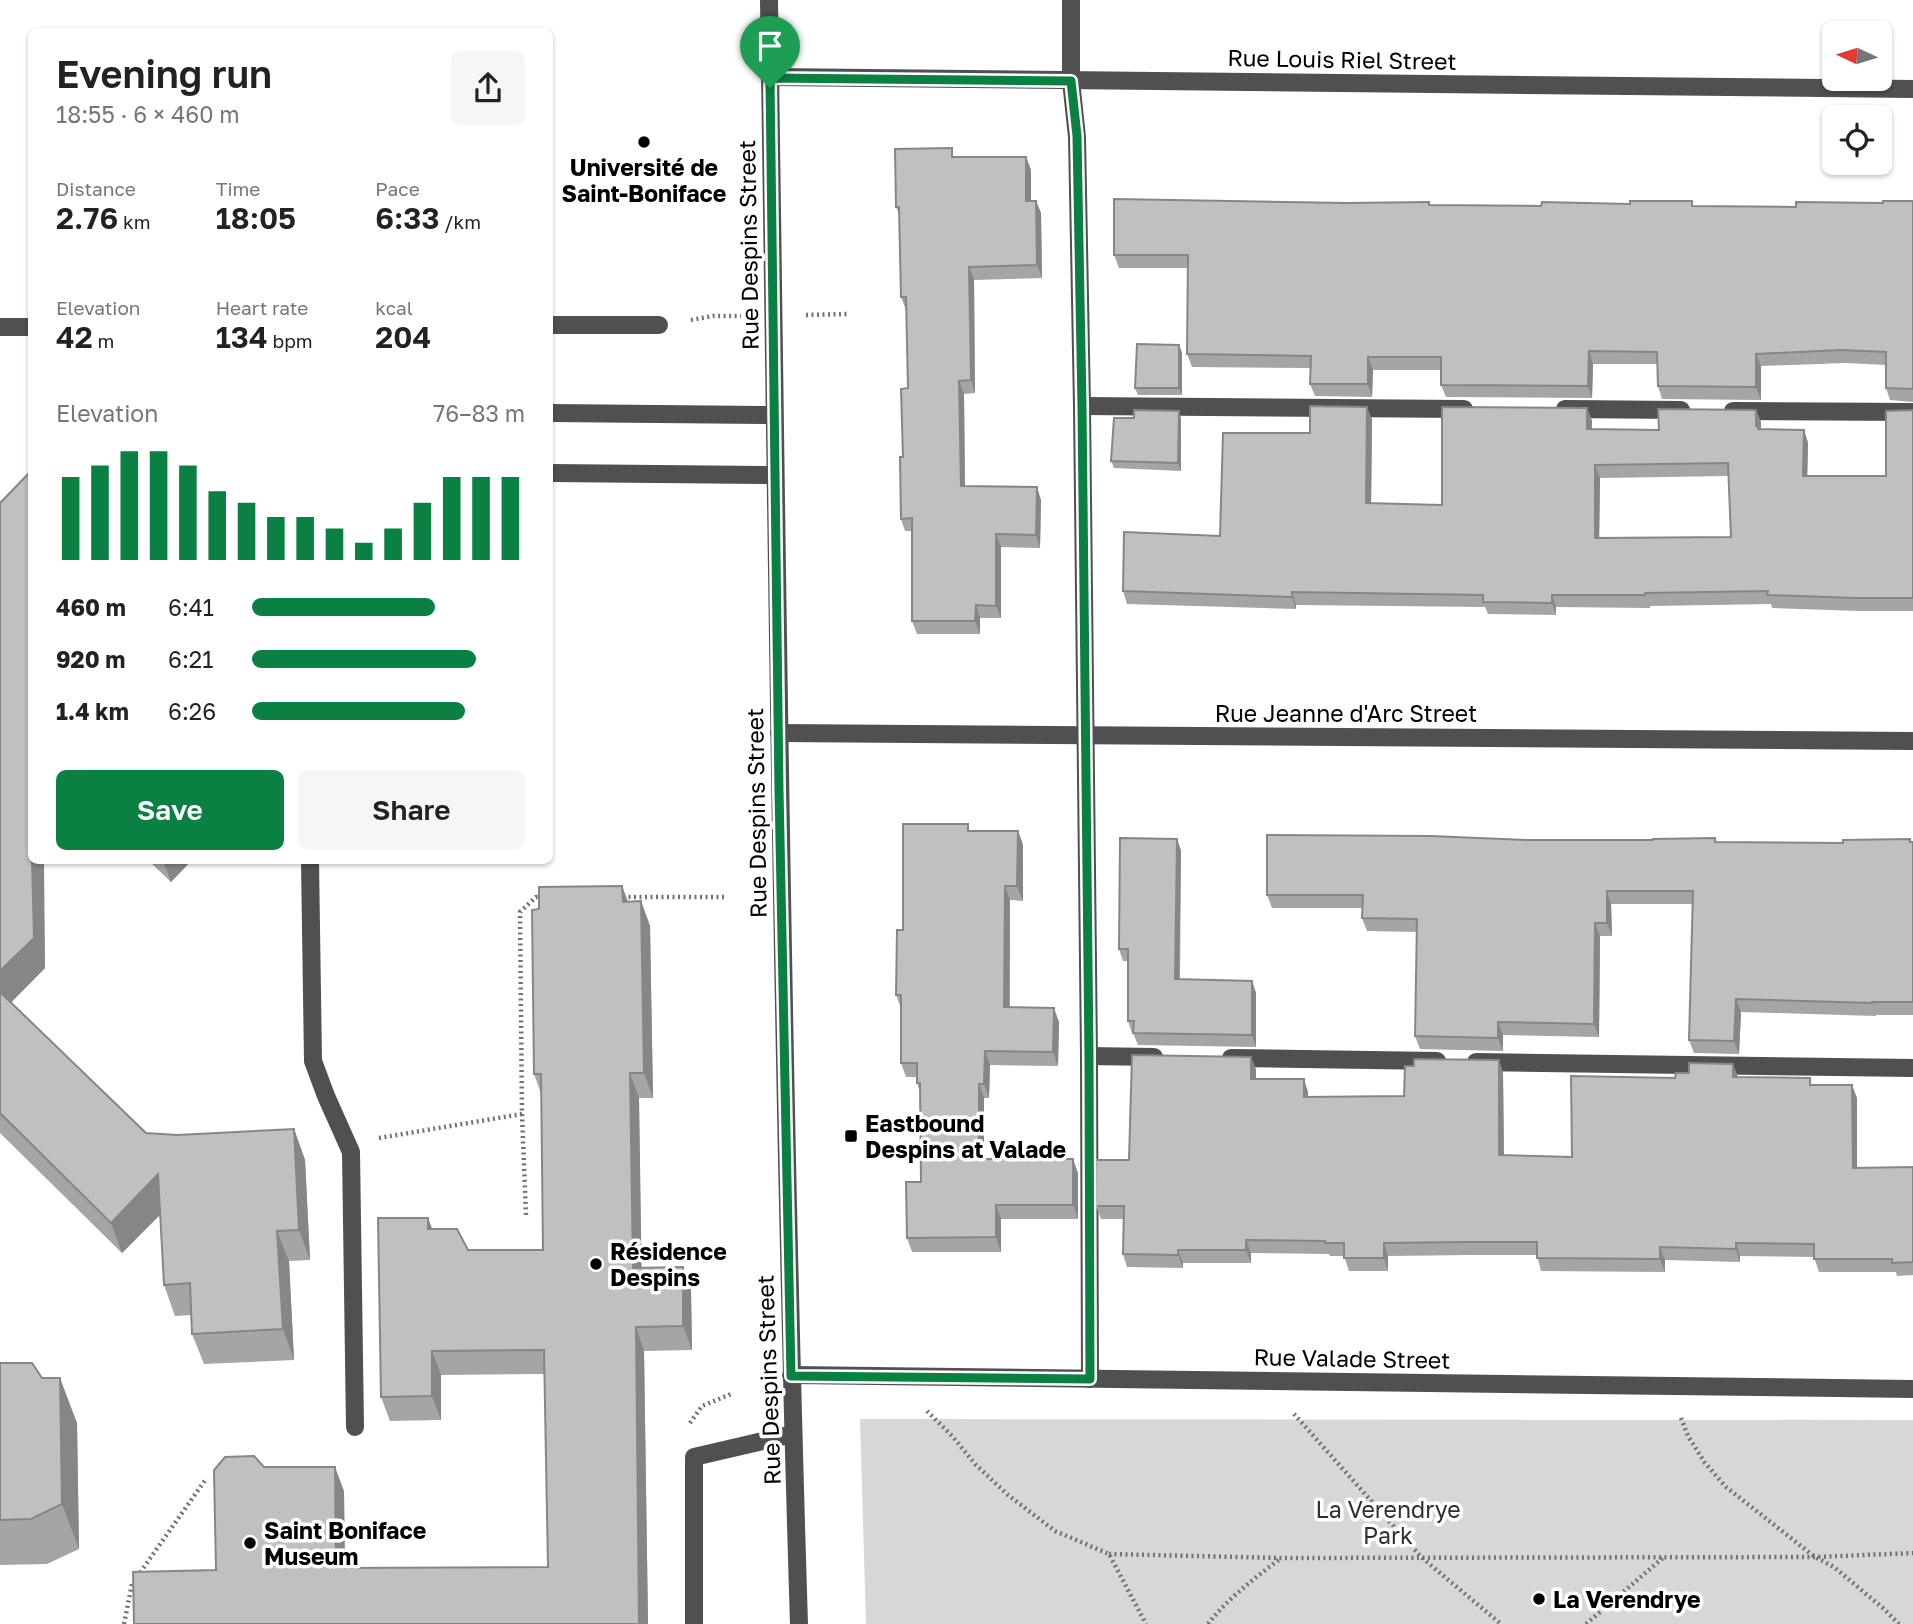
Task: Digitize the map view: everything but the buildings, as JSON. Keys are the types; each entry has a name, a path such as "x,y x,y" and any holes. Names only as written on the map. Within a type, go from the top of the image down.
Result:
{"street":[{"name":"Rue Despins Street","path":"769,0 779,733 791,1376 799,1624"},
{"path":"1071,0 1071,81 1077,136 1082,406 1090,1379"},
{"name":"Rue Louis Riel Street","path":"770,78 1913,89"},
{"path":"553,325 659,325"},
{"path":"0,327 28,327"},
{"path":"1082,406 1484,409"},
{"path":"1553,409 1691,410"},
{"path":"1719,411 1913,412"},
{"path":"553,413 774,415"},
{"path":"553,473 775,475"},
{"name":"Rue Jeanne d'Arc Street","path":"779,733 1913,741"},
{"path":"310,864 313,1061 351,1152 355,1427"},
{"path":"1089,1056 1173,1058"},
{"path":"1215,1058 1913,1068"},
{"name":"Rue Valade Street","path":"791,1376 1913,1389"},
{"path":"694,1624 694,1457 793,1434"}],"path":[{"path":"526,1215 520,912 536,897 550,897"},
{"path":"617,897 724,897"},
{"path":"346,1143 522,1114"},
{"path":"1266,1381 1421,1557 1501,1624"},
{"path":"1673,1386 1678,1412 1688,1436 1705,1464 1726,1486 1815,1556 1834,1567 1899,1624"},
{"path":"926,1410 976,1465 1027,1509 1055,1531 1109,1554 1281,1558 1815,1556 1913,1553"},
{"path":"124,1624 132,1584 206,1479"},
{"path":"1109,1554 1146,1624"},
{"path":"1586,1624 1664,1556"},
{"path":"1208,1624 1229,1601 1281,1558"}],"green space":[{"name":"La Verendrye Park","path":"860,1419 1913,1420 1913,1624 866,1624"}],"place":[{"name":"Université de Saint-Boniface","path":"644,142"},
{"name":"Eastbound Despins at Valade","path":"851,1136"},
{"name":"Résidence Despins","path":"596,1264"},
{"name":"Saint Boniface Museum","path":"250,1543"},
{"name":"La Verendrye","path":"1539,1599"}],"route":[{"path":"770,78 1071,81 1077,136 1082,406 1090,1379 791,1376 779,790 770,88 770,78"}]}
